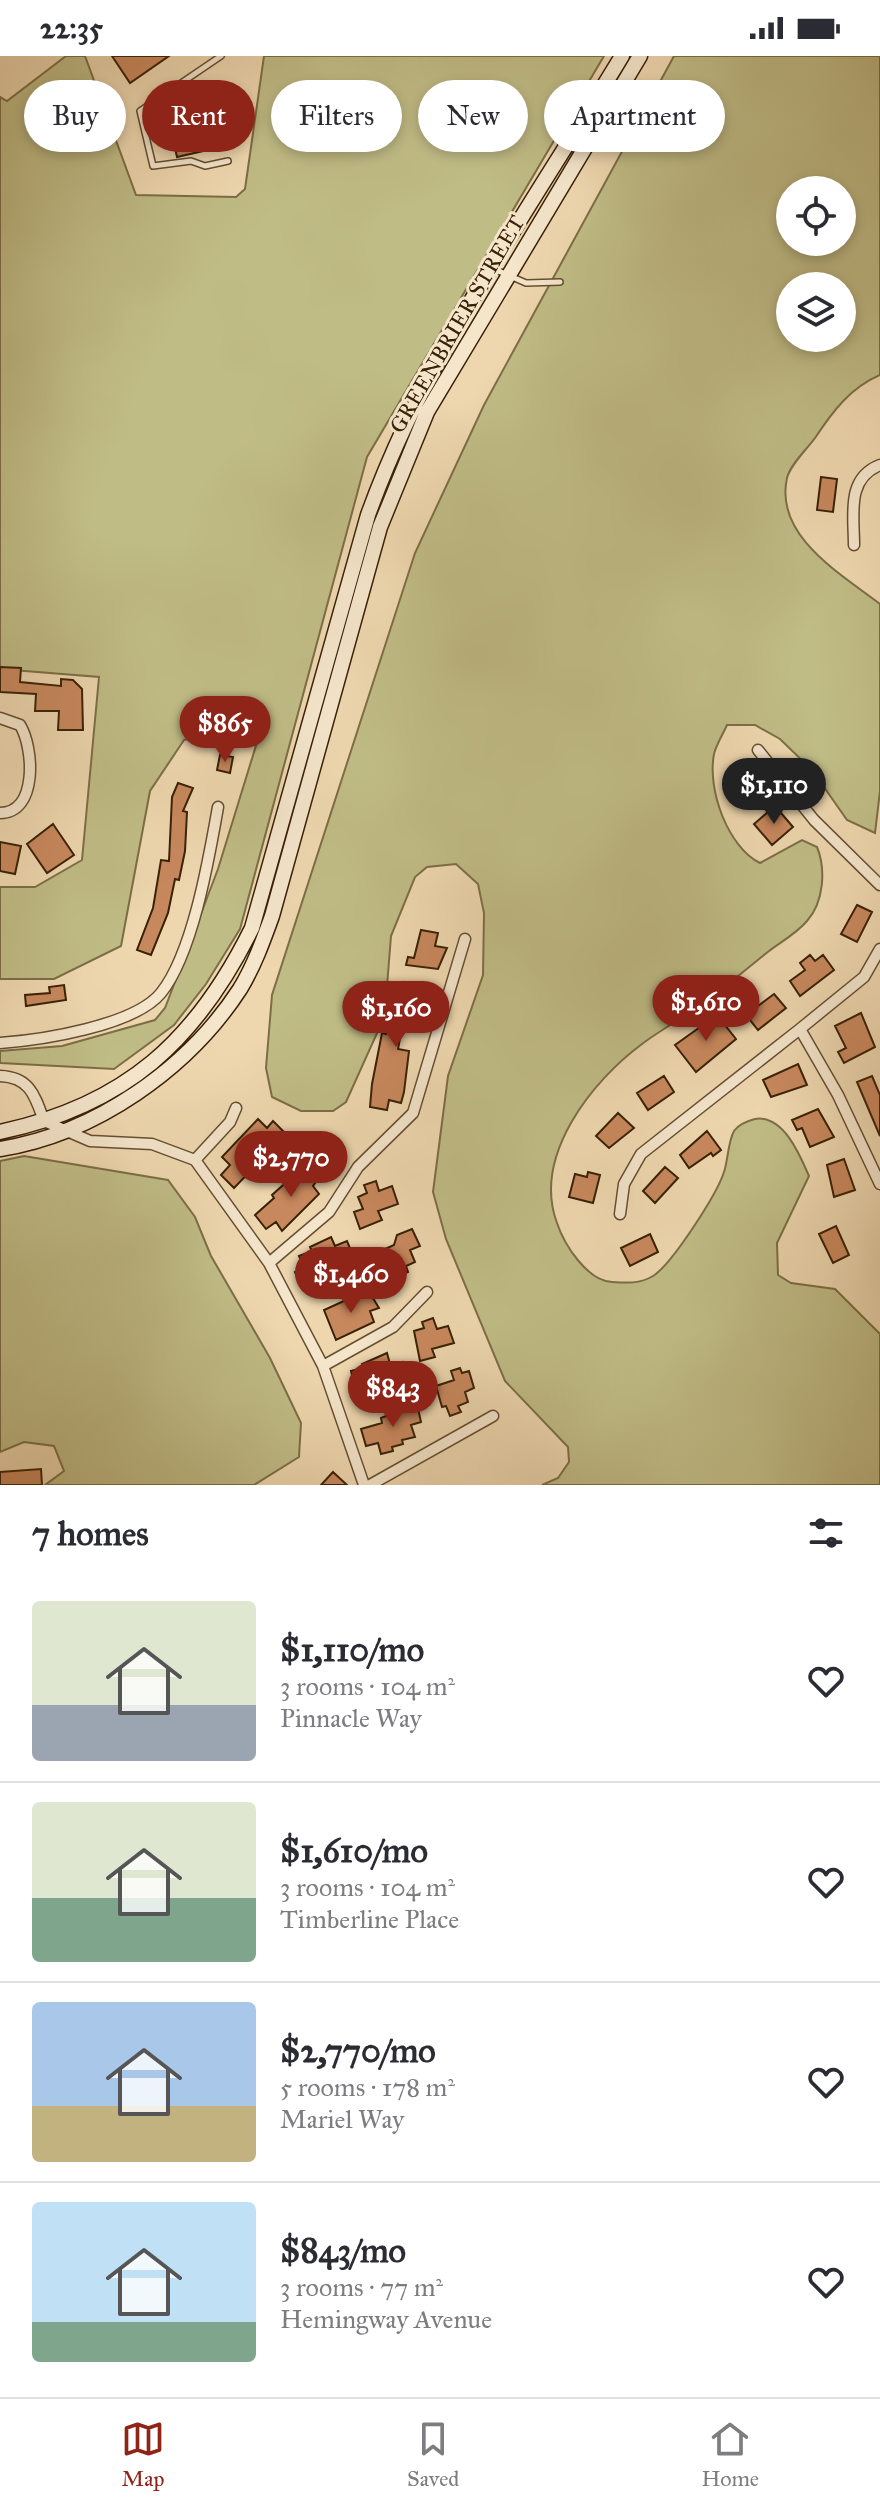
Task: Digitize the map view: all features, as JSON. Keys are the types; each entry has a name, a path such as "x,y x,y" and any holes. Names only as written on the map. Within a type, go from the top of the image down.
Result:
{"main road":[{"name":"GREENBRIER STREET","path":"0,1149 41,1141 157,1078 190,1049 239,990 257,959 276,901 386,465 416,396 622,56"},
{"name":"GREENBRIER STREET","path":"0,1132 44,1121 92,1102 138,1073 200,1017 228,978 252,928 371,530 427,412 640,56"}],"street":[{"path":"854,545 856,484 862,475 880,465"},
{"path":"0,718 13,720 25,733 28,790 20,806 0,813"},
{"path":"758,750 814,820 880,885"},
{"path":"0,1043 129,1016 161,993 194,917 218,807"},
{"path":"269,1263 329,1212 358,1167 413,1113 465,939"},
{"path":"620,1214 624,1184 641,1154 864,977 880,949"},
{"path":"800,1029 838,1095 880,1184"},
{"path":"0,1076 14,1076 30,1086 44,1121 90,1141 152,1144 195,1160 269,1263 323,1366 364,1485"},
{"path":"195,1160 230,1122 236,1108"},
{"path":"323,1366 393,1327 427,1292"},
{"path":"370,1485 493,1416"}],"lane":[{"path":"221,56 140,111 153,166 191,161 205,166 228,161"},
{"path":"493,269 526,283 553,285 560,282"}],"shaded area":[{"path":"66,56 85,56 94,80 35,80"},
{"path":"264,56 604,56 590,80 544,80 544,152 547,152 367,457 240,929 206,984 174,1025 114,1069 0,1063 0,1051 62,1046 155,1020 165,1008 218,869 258,739 239,723 184,740 150,791 121,946 54,979 0,979 0,887 35,887 82,860 99,677 0,669 0,97 7,101 24,88 24,152 120,152 136,195 236,197 245,189 250,152 255,152 255,119"},
{"path":"674,56 880,56 880,375 843,401 795,463 787,478 786,499 791,518 814,552 880,604 880,791 875,833 847,820 812,770 780,739 755,725 727,725 715,751 713,768 722,816 738,844 760,863 802,840 817,847 822,885 817,905 807,921 794,933 708,1000 642,1044 604,1078 571,1122 553,1172 551,1198 560,1232 585,1268 612,1282 643,1280 653,1276 671,1258 703,1211 724,1172 734,1131 755,1119 765,1119 782,1129 809,1176 777,1243 778,1275 791,1283 835,1289 880,1334 880,1485 542,1485 558,1478 569,1462 568,1447 505,1381 446,1239 433,1192 448,1076 483,975 484,913 478,884 456,864 427,867 415,877 391,936 386,999 378,1031 346,1102 333,1111 301,1111 272,1097 266,1068 272,995 415,553 484,405 622,152 725,152 725,80 661,80"},
{"path":"24,1156 168,1180 195,1217 211,1256 270,1358 301,1423 299,1457 254,1485 45,1485 64,1471 54,1446 24,1442 0,1452 0,1161"}],"building":[{"path":"112,56 169,56 130,83"},
{"path":"176,152 199,152 177,157"},
{"path":"821,477 837,479 833,512 817,510"},
{"path":"0,667 21,668 20,682 61,686 61,679 73,680 82,689 83,730 58,730 59,711 35,711 36,694 0,692"},
{"path":"220,755 233,757 230,773 217,770"},
{"path":"740,761 759,784 745,795 726,772"},
{"path":"178,783 193,788 183,811 187,812 185,851 179,880 175,879 168,913 151,955 137,950 153,908 161,860 169,861 172,797"},
{"path":"775,806 793,827 772,845 754,824"},
{"path":"53,824 74,855 47,873 27,844"},
{"path":"0,842 21,846 15,874 0,871"},
{"path":"857,905 872,912 857,942 841,934"},
{"path":"421,930 438,933 435,946 447,948 438,969 406,965 408,957 414,958"},
{"path":"810,955 815,961 823,955 834,970 800,996 790,981 805,970 800,963"},
{"path":"404,982 422,986 419,998 429,1000 424,1022 410,1018 407,1029 402,1028 398,1049 409,1051 401,1103 389,1100 387,1110 370,1107 382,1033 386,1034"},
{"path":"64,985 66,1000 26,1006 25,995 50,993 49,987"},
{"path":"774,994 786,1008 758,1030 746,1015"},
{"path":"861,1013 875,1047 844,1063 838,1052 846,1048 835,1026"},
{"path":"717,1015 736,1039 696,1072 675,1045"},
{"path":"798,1064 807,1085 771,1097 763,1080"},
{"path":"664,1076 674,1092 648,1110 637,1093"},
{"path":"872,1076 880,1095 880,1136 857,1082"},
{"path":"818,1109 834,1137 810,1147 802,1128 797,1130 792,1120"},
{"path":"618,1113 634,1128 609,1148 596,1136"},
{"path":"258,1119 267,1128 273,1121 286,1134 234,1188 221,1175 230,1165 222,1157"},
{"path":"707,1131 721,1150 689,1168 680,1155"},
{"path":"844,1159 855,1190 834,1197 827,1165"},
{"path":"309,1162 320,1176 313,1186 319,1194 282,1231 276,1222 266,1229 255,1215"},
{"path":"665,1167 678,1178 655,1203 643,1191"},
{"path":"588,1172 600,1175 593,1203 569,1197 575,1174 587,1177"},
{"path":"376,1181 379,1191 392,1186 398,1204 378,1211 382,1220 360,1229 354,1212 363,1209 358,1197 367,1193 364,1185"},
{"path":"836,1226 849,1255 833,1263 819,1234"},
{"path":"412,1229 420,1246 410,1250 415,1262 406,1266 408,1272 397,1277 393,1266 381,1271 374,1254 394,1245 397,1235"},
{"path":"650,1234 658,1252 630,1266 621,1248"},
{"path":"331,1237 335,1246 347,1241 354,1258 327,1270 329,1274 302,1289 295,1272 305,1268 299,1256"},
{"path":"368,1290 379,1308 370,1311 374,1322 336,1340 324,1310"},
{"path":"433,1318 437,1329 448,1326 454,1343 432,1349 435,1357 420,1361 414,1331 424,1328 422,1322"},
{"path":"387,1353 390,1364 403,1362 407,1379 386,1384 387,1388 372,1392 373,1397 358,1401 351,1371 363,1368 362,1364"},
{"path":"460,1368 462,1373 469,1371 474,1388 465,1392 468,1402 458,1406 461,1412 450,1416 446,1406 442,1407 436,1386 454,1380 451,1371"},
{"path":"417,1404 421,1422 411,1425 415,1437 402,1440 403,1444 392,1447 393,1451 381,1454 378,1443 366,1446 361,1429 382,1423 381,1418"},
{"path":"41,1469 42,1485 0,1485 0,1472"},
{"path":"333,1472 347,1485 321,1485"}]}
